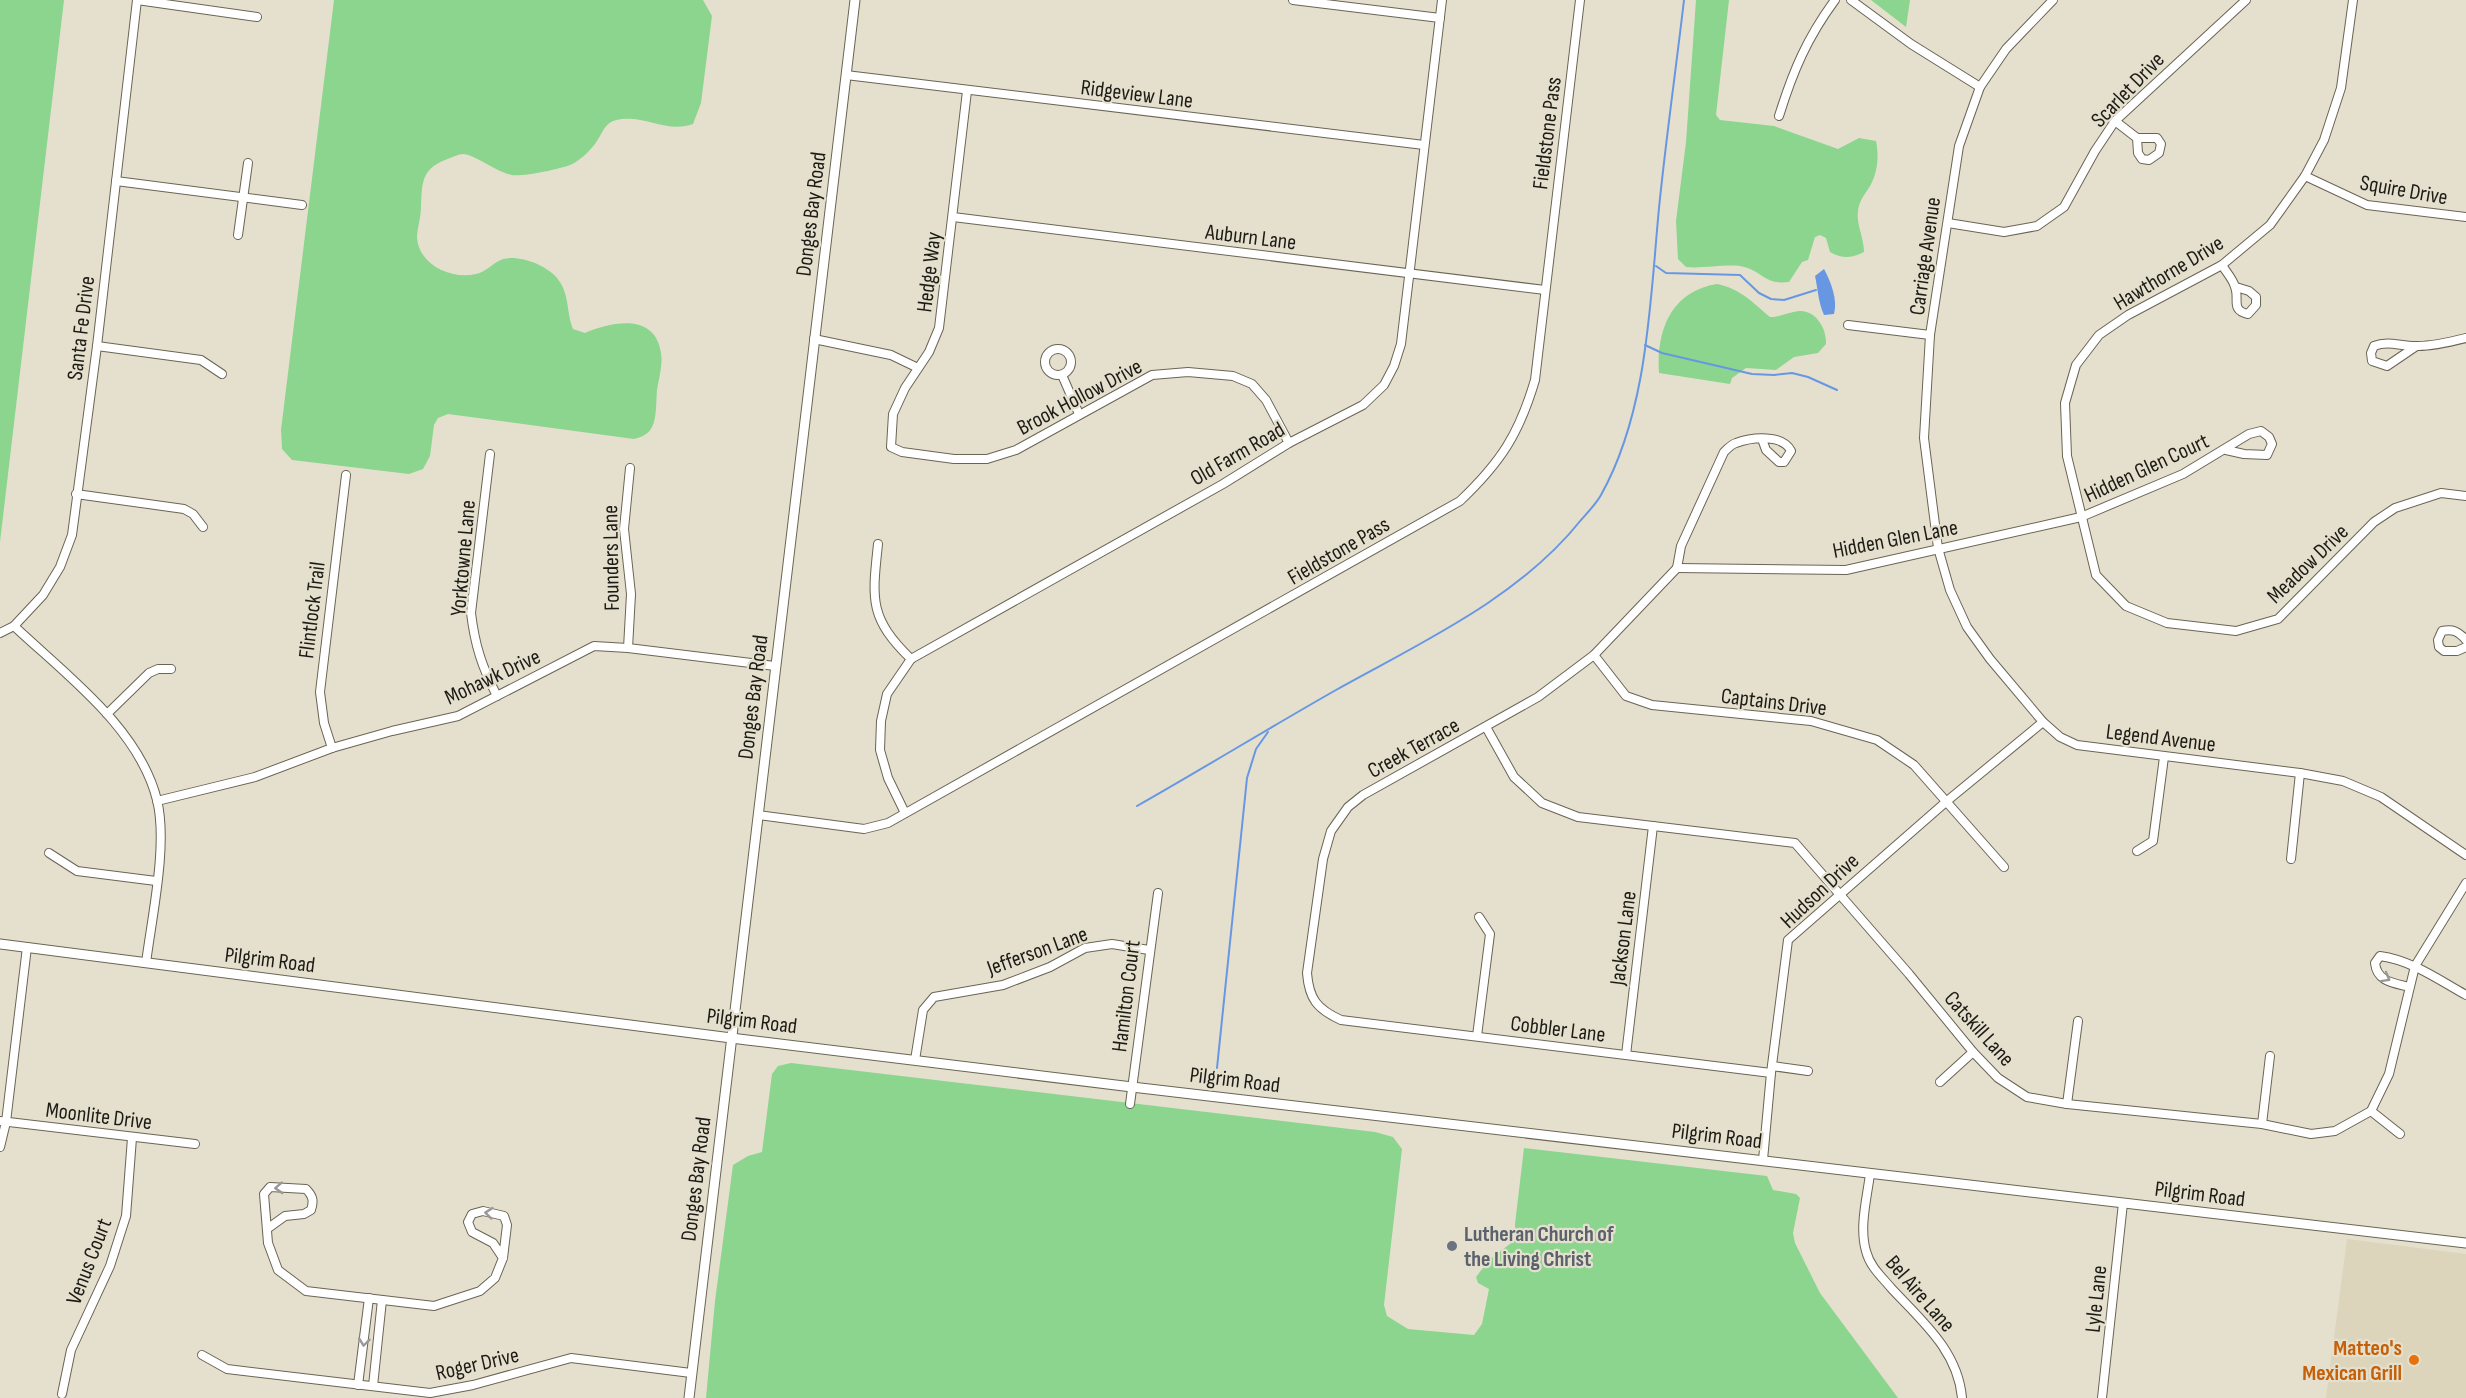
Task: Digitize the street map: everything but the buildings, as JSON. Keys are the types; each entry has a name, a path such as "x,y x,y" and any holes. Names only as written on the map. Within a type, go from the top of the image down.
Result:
{"street":[{"path":"137,0 257,17"},
{"name":"Santa Fe Drive","path":"0,633 14,626 43,595 60,567 72,535 97,346 137,0"},
{"name":"Donges Bay Road","path":"689,1398 855,0"},
{"path":"1293,0 1440,18"},
{"name":"Old Farm Road","path":"905,813 888,778 880,750 881,721 887,694 911,659 1223,484 1289,443 1363,405 1384,385 1394,366 1401,344 1442,0"},
{"name":"Fieldstone Pass","path":"758,815 864,829 888,823 1065,726 1460,501 1486,476 1511,442 1526,410 1535,380 1580,0"},
{"path":"1779,116 1793,71 1816,26 1835,0"},
{"path":"1851,0 1911,44 1980,87"},
{"name":"Scarlet Drive","path":"1948,223 2004,232 2037,226 2064,207 2095,151 2115,121 2246,0"},
{"name":"Hawthorne Drive","path":"2081,517 2067,456 2065,403 2076,365 2099,335 2128,315 2222,266 2270,225 2305,176 2324,140 2341,88 2353,0"},
{"name":"Carriage Avenue","path":"1938,548 1924,438 1930,335 1959,146 1980,87 2006,49 2047,2"},
{"name":"Ridgeview Lane","path":"846,75 1424,145"},
{"name":"Hedge Way","path":"891,447 893,414 905,388 929,352 939,328 967,91"},
{"path":"2115,121 2137,138"},
{"path":"238,235 248,163"},
{"name":"Squire Drive","path":"2305,176 2367,205 2466,218"},
{"path":"116,181 302,205"},
{"name":"Auburn Lane","path":"953,217 1545,290"},
{"path":"2222,266 2236,287"},
{"path":"1848,325 1930,335"},
{"path":"2415,347 2387,366 2372,361 2371,353 2374,346 2383,343 2415,347 2441,345 2466,338"},
{"path":"814,339 891,356 918,368"},
{"path":"97,346 201,360 222,374"},
{"name":"Brook Hollow Drive","path":"891,447 902,453 954,459 987,459 1016,450 1152,375 1188,372 1233,376 1252,384 1266,400 1289,443"},
{"path":"1062,375 1078,414"},
{"name":"Hidden Glen Court","path":"2081,517 2182,474 2226,450 2249,434 2260,431 2269,436 2272,444 2267,455 2226,450"},
{"path":"1677,568 1681,546 1724,452 1734,443 1762,440"},
{"name":"Yorktowne Lane","path":"490,454 471,613 483,669 497,696"},
{"name":"Founders Lane","path":"628,648 631,594 624,529 630,468"},
{"name":"Flintlock Trail","path":"332,748 324,723 320,692 346,475"},
{"name":"Meadow Drive","path":"2081,517 2096,575 2126,606 2167,623 2236,631 2278,619 2374,522 2395,508 2441,493 2466,496"},
{"path":"76,494 184,508 193,514 203,527"},
{"name":"Hidden Glen Lane","path":"1677,568 1846,570 2081,517"},
{"path":"878,544 873,592 880,621 893,642 911,659"},
{"name":"Legend Avenue","path":"1938,548 1950,590 1967,627 1990,659 2043,722 2060,737 2077,744 2300,773 2343,781 2381,797 2466,855"},
{"name":"Creek Terrace","path":"1341,1020 1318,1007 1309,990 1307,973 1323,859 1331,831 1348,807 1363,795 1538,697 1594,655 1677,568"},
{"path":"14,626 107,714 140,756 157,801 160,837 146,963"},
{"path":"2466,640 2458,632 2449,630 2442,631 2438,640 2439,647 2444,651 2457,651 2466,647"},
{"name":"Mohawk Drive","path":"157,801 255,777 332,748 458,716 594,646 775,666"},
{"name":"Captains Drive","path":"1594,655 1626,696 1652,705 1811,721 1877,740 1914,765 2004,867"},
{"path":"107,714 144,676 158,669 171,669"},
{"name":"Hudson Drive","path":"1763,1160 1788,940 1947,801 2043,722"},
{"name":"Catskill Lane","path":"1486,727 1514,777 1542,803 1578,817 1795,843 1909,974 1973,1052 1998,1078 2027,1097 2067,1104 2262,1124 2311,1134 2335,1131 2371,1111"},
{"path":"2137,850 2153,841 2164,757"},
{"path":"2291,859 2300,773"},
{"name":"Jackson Lane","path":"1626,1054 1653,826"},
{"path":"49,853 77,872 156,881"},
{"path":"2400,1134 2371,1111 2389,1074 2415,966 2466,883"},
{"name":"Hamilton Court","path":"1130,1104 1158,893"},
{"path":"1477,1036 1490,934 1479,917"},
{"name":"Pilgrim Road","path":"0,944 1132,1087 2466,1243"},
{"name":"Jefferson Lane","path":"915,1060 923,1010 934,997 1003,985 1050,967 1085,948 1112,944 1149,950"},
{"path":"0,1147 27,947"},
{"path":"2409,987 2381,979 2376,972 2375,963 2380,956 2392,957 2415,966 2466,995"},
{"name":"Cobbler Lane","path":"1341,1020 1626,1054 1808,1071"},
{"path":"2067,1104 2078,1021"},
{"path":"1940,1082 1973,1052"},
{"path":"2262,1124 2270,1056"},
{"name":"Moonlite Drive","path":"3,1122 195,1144"},
{"name":"Venus Court","path":"62,1394 71,1350 110,1266 126,1216 132,1138"},
{"name":"Bel Aire Lane","path":"1870,1174 1863,1237 1866,1253 1874,1269 1939,1340 1951,1357 1961,1380 1962,1398"},
{"path":"267,1229 285,1216 304,1214 310,1210 313,1202 312,1195 306,1189 270,1187 264,1194 268,1243 278,1270 306,1291 434,1306 480,1291 495,1278 503,1258 507,1225 504,1216 483,1210 472,1214 468,1222 471,1232 492,1243 503,1258"},
{"name":"Lyle Lane","path":"2102,1398 2124,1203"},
{"path":"358,1385 369,1298"},
{"path":"374,1386 382,1300"},
{"name":"Roger Drive","path":"202,1355 227,1369 430,1393 473,1385 571,1358 691,1373"}],"shaded area":[{"path":"2347,1239 2466,1254 2466,1398 2326,1398"}],"green space":[{"path":"0,0 64,0 0,542"},
{"path":"334,0 703,0 712,16 701,103 693,124 675,127 640,120 616,120 606,126 592,148 578,161 565,167 532,174 512,175 473,157 460,154 434,166 425,176 422,189 417,238 419,248 430,263 438,268 457,275 467,275 480,273 503,259 517,258 532,262 552,273 561,284 573,329 585,333 607,326 630,324 650,331 657,340 662,362 655,418 646,434 634,439 448,414 438,418 434,425 430,456 423,469 409,474 292,460 282,449 281,430"},
{"path":"1696,0 1729,0 1716,115 1720,120 1774,126 1838,149 1859,138 1876,141 1878,158 1875,175 1858,211 1864,252 1855,256 1839,256 1830,252 1826,238 1820,235 1815,237 1808,260 1802,262 1789,282 1769,280 1744,267 1686,267 1678,259 1676,221 1686,142"},
{"path":"1871,0 1910,0 1906,27"},
{"path":"1717,284 1740,293 1770,317 1799,311 1811,314 1825,332 1826,344 1818,353 1794,357 1776,370 1746,368 1732,378 1730,384 1659,373 1660,342 1670,315 1688,295 1701,288"},
{"path":"791,1063 1375,1132 1393,1137 1402,1149 1384,1305 1387,1316 1408,1329 1474,1335 1482,1324 1489,1289 1478,1283 1476,1277 1489,1260 1515,1240 1524,1148 1767,1176 1773,1190 1796,1194 1800,1198 1793,1233 1795,1243 1820,1293 1898,1398 706,1398 715,1301 733,1165 748,1156 762,1152 772,1074 778,1066"}],"water":[{"path":"1824,269 1834,297 1834,314 1824,315 1819,300 1815,276"}],"waterway":[{"path":"1137,806 1468,616 1529,573 1556,548 1599,498 1617,462 1638,392 1649,318 1662,182 1684,0"},
{"path":"1656,266 1666,273 1740,275 1759,293 1771,299 1784,300 1816,290"},
{"path":"1645,345 1662,353 1752,374 1792,373 1808,377 1837,390"},
{"path":"1217,1068 1247,778 1256,749 1268,732"}],"place":[{"name":"Lutheran Church of the Living Christ","path":"1452,1246"},
{"name":"Matteo's Mexican Grill","path":"2414,1360"}]}
